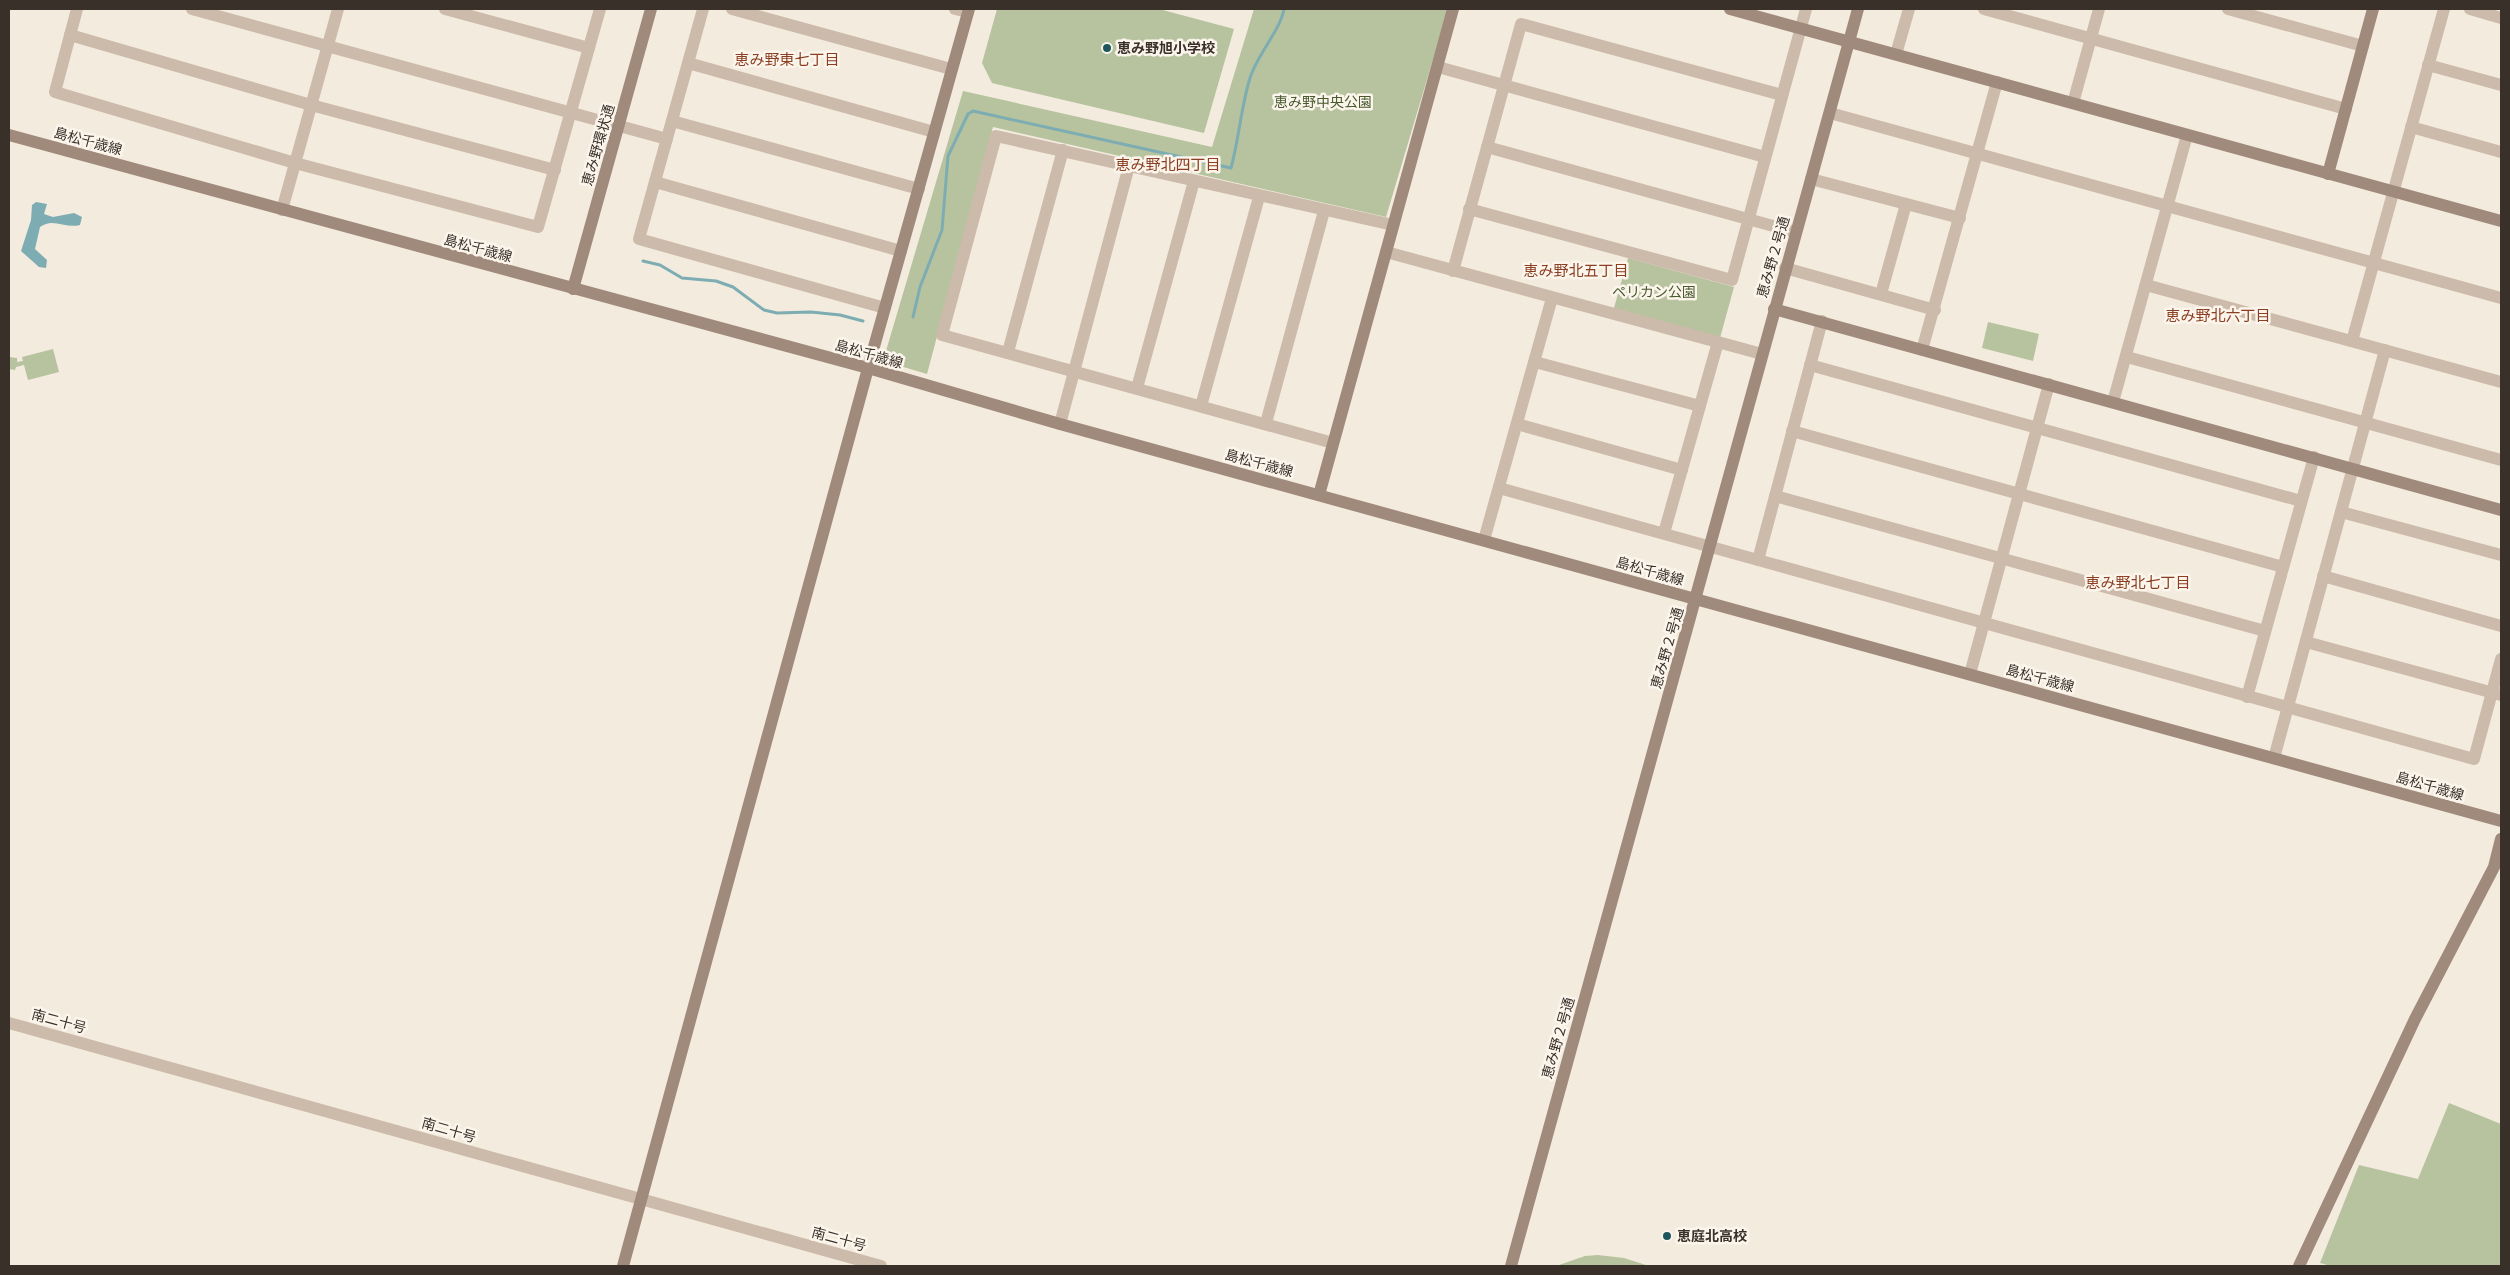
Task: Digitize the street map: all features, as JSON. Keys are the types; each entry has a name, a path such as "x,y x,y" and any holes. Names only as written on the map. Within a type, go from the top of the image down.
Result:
{"street":[{"path":"77,9 55,92 295,163 538,227 556,170 600,9"},
{"path":"192,9 667,139"},
{"path":"282,210 338,9"},
{"path":"444,9 589,48"},
{"name":"恵み野環状通","path":"573,289 651,9"},
{"path":"702,9 640,239 885,308"},
{"path":"732,9 951,69"},
{"path":"623,1266 868,368 968,11 955,9"},
{"path":"1319,495 1454,9"},
{"path":"1730,9 2501,221"},
{"path":"1469,209 1732,280 1806,9"},
{"name":"恵み野２号通","path":"1511,1266 1858,9"},
{"path":"1896,54 1908,9"},
{"path":"1984,9 2346,109"},
{"path":"2073,103 2099,9"},
{"path":"2228,9 2363,46"},
{"path":"2328,174 2373,9"},
{"path":"2352,341 2444,9"},
{"path":"2470,9 2501,18"},
{"path":"1452,270 1520,24 1782,95"},
{"path":"70,35 311,104 556,170"},
{"path":"688,63 934,132"},
{"path":"2428,65 2501,85"},
{"path":"1438,67 1765,157"},
{"path":"1922,350 1935,310 1997,82"},
{"path":"1830,113 2501,298"},
{"path":"672,121 919,189"},
{"path":"2411,128 2501,152"},
{"path":"2113,402 2127,357 2187,134"},
{"name":"島松千歳線","path":"9,135 868,368 1060,424 2501,821"},
{"path":"1333,443 942,335 993,145 996,136 1393,225"},
{"path":"1487,147 1795,232"},
{"path":"1008,352 1063,150"},
{"path":"1060,424 1072,371 1129,166"},
{"path":"1811,179 1960,218"},
{"path":"1136,388 1194,181"},
{"path":"655,182 901,251"},
{"path":"1201,406 1259,196"},
{"path":"1881,294 1906,204"},
{"path":"1266,423 1324,210"},
{"path":"1386,252 1762,354"},
{"path":"1785,268 1935,310"},
{"path":"2146,285 2501,382"},
{"path":"1484,540 1552,298"},
{"path":"1774,309 2501,510"},
{"path":"1758,560 1822,321"},
{"path":"1664,533 1718,342"},
{"path":"2274,758 2385,350"},
{"path":"2127,357 2501,460"},
{"path":"1535,362 1700,406"},
{"path":"1810,365 2301,501"},
{"path":"1970,674 2048,384"},
{"path":"1517,424 1682,470"},
{"path":"1792,431 2283,567"},
{"path":"2247,696 2314,457"},
{"path":"1499,488 2474,758 2496,694 2501,659"},
{"path":"1775,496 2265,631"},
{"path":"2341,512 2501,555"},
{"path":"2323,576 2501,626"},
{"path":"2306,642 2496,694"},
{"path":"2299,1266 2415,1019 2494,867 2501,839"},
{"name":"南二十号","path":"9,1023 881,1266"}],"green space":[{"name":"恵み野旭小学校","path":"997,9 1159,9 1234,29 1204,133 992,83 982,63"},
{"name":"恵み野中央公園","path":"1254,9 1448,9 1386,217 993,127 927,374 883,361 963,91 1212,147"},
{"name":"ペリカン公園","path":"1628,258 1734,287 1720,338 1614,308"},
{"path":"1988,322 2039,334 2033,361 1982,348"},
{"path":"53,349 59,372 28,380 24,365 16,367 15,370 9,369 9,357 17,358 17,362 23,361 22,357"},
{"path":"2449,1103 2501,1124 2501,1266 2331,1266 2320,1263 2359,1165 2418,1179"},
{"path":"1598,1255 1624,1258 1649,1266 1556,1266 1585,1256"}],"water":[{"path":"36,202 47,204 44,214 53,217 74,213 82,217 80,225 69,226 50,223 40,227 35,249 47,260 46,268 39,267 21,251 31,220 32,205"}],"waterway":[{"path":"913,317 920,287 942,230 948,156 968,114 973,111 1231,168 1250,78 1253,69 1282,17 1284,9"},
{"path":"643,261 660,265 682,278 716,281 733,287 764,310 777,313 811,312 840,315 863,321"}],"place":[{"name":"恵み野旭小学校","path":"1107,48"},
{"name":"恵庭北高校","path":"1667,1236"}],"district":[{"name":"恵み野東七丁目","path":"787,60"},
{"name":"恵み野北四丁目","path":"1168,165"},
{"name":"恵み野北五丁目","path":"1576,271"},
{"name":"恵み野北六丁目","path":"2218,316"},
{"name":"恵み野北七丁目","path":"2138,583"}]}
